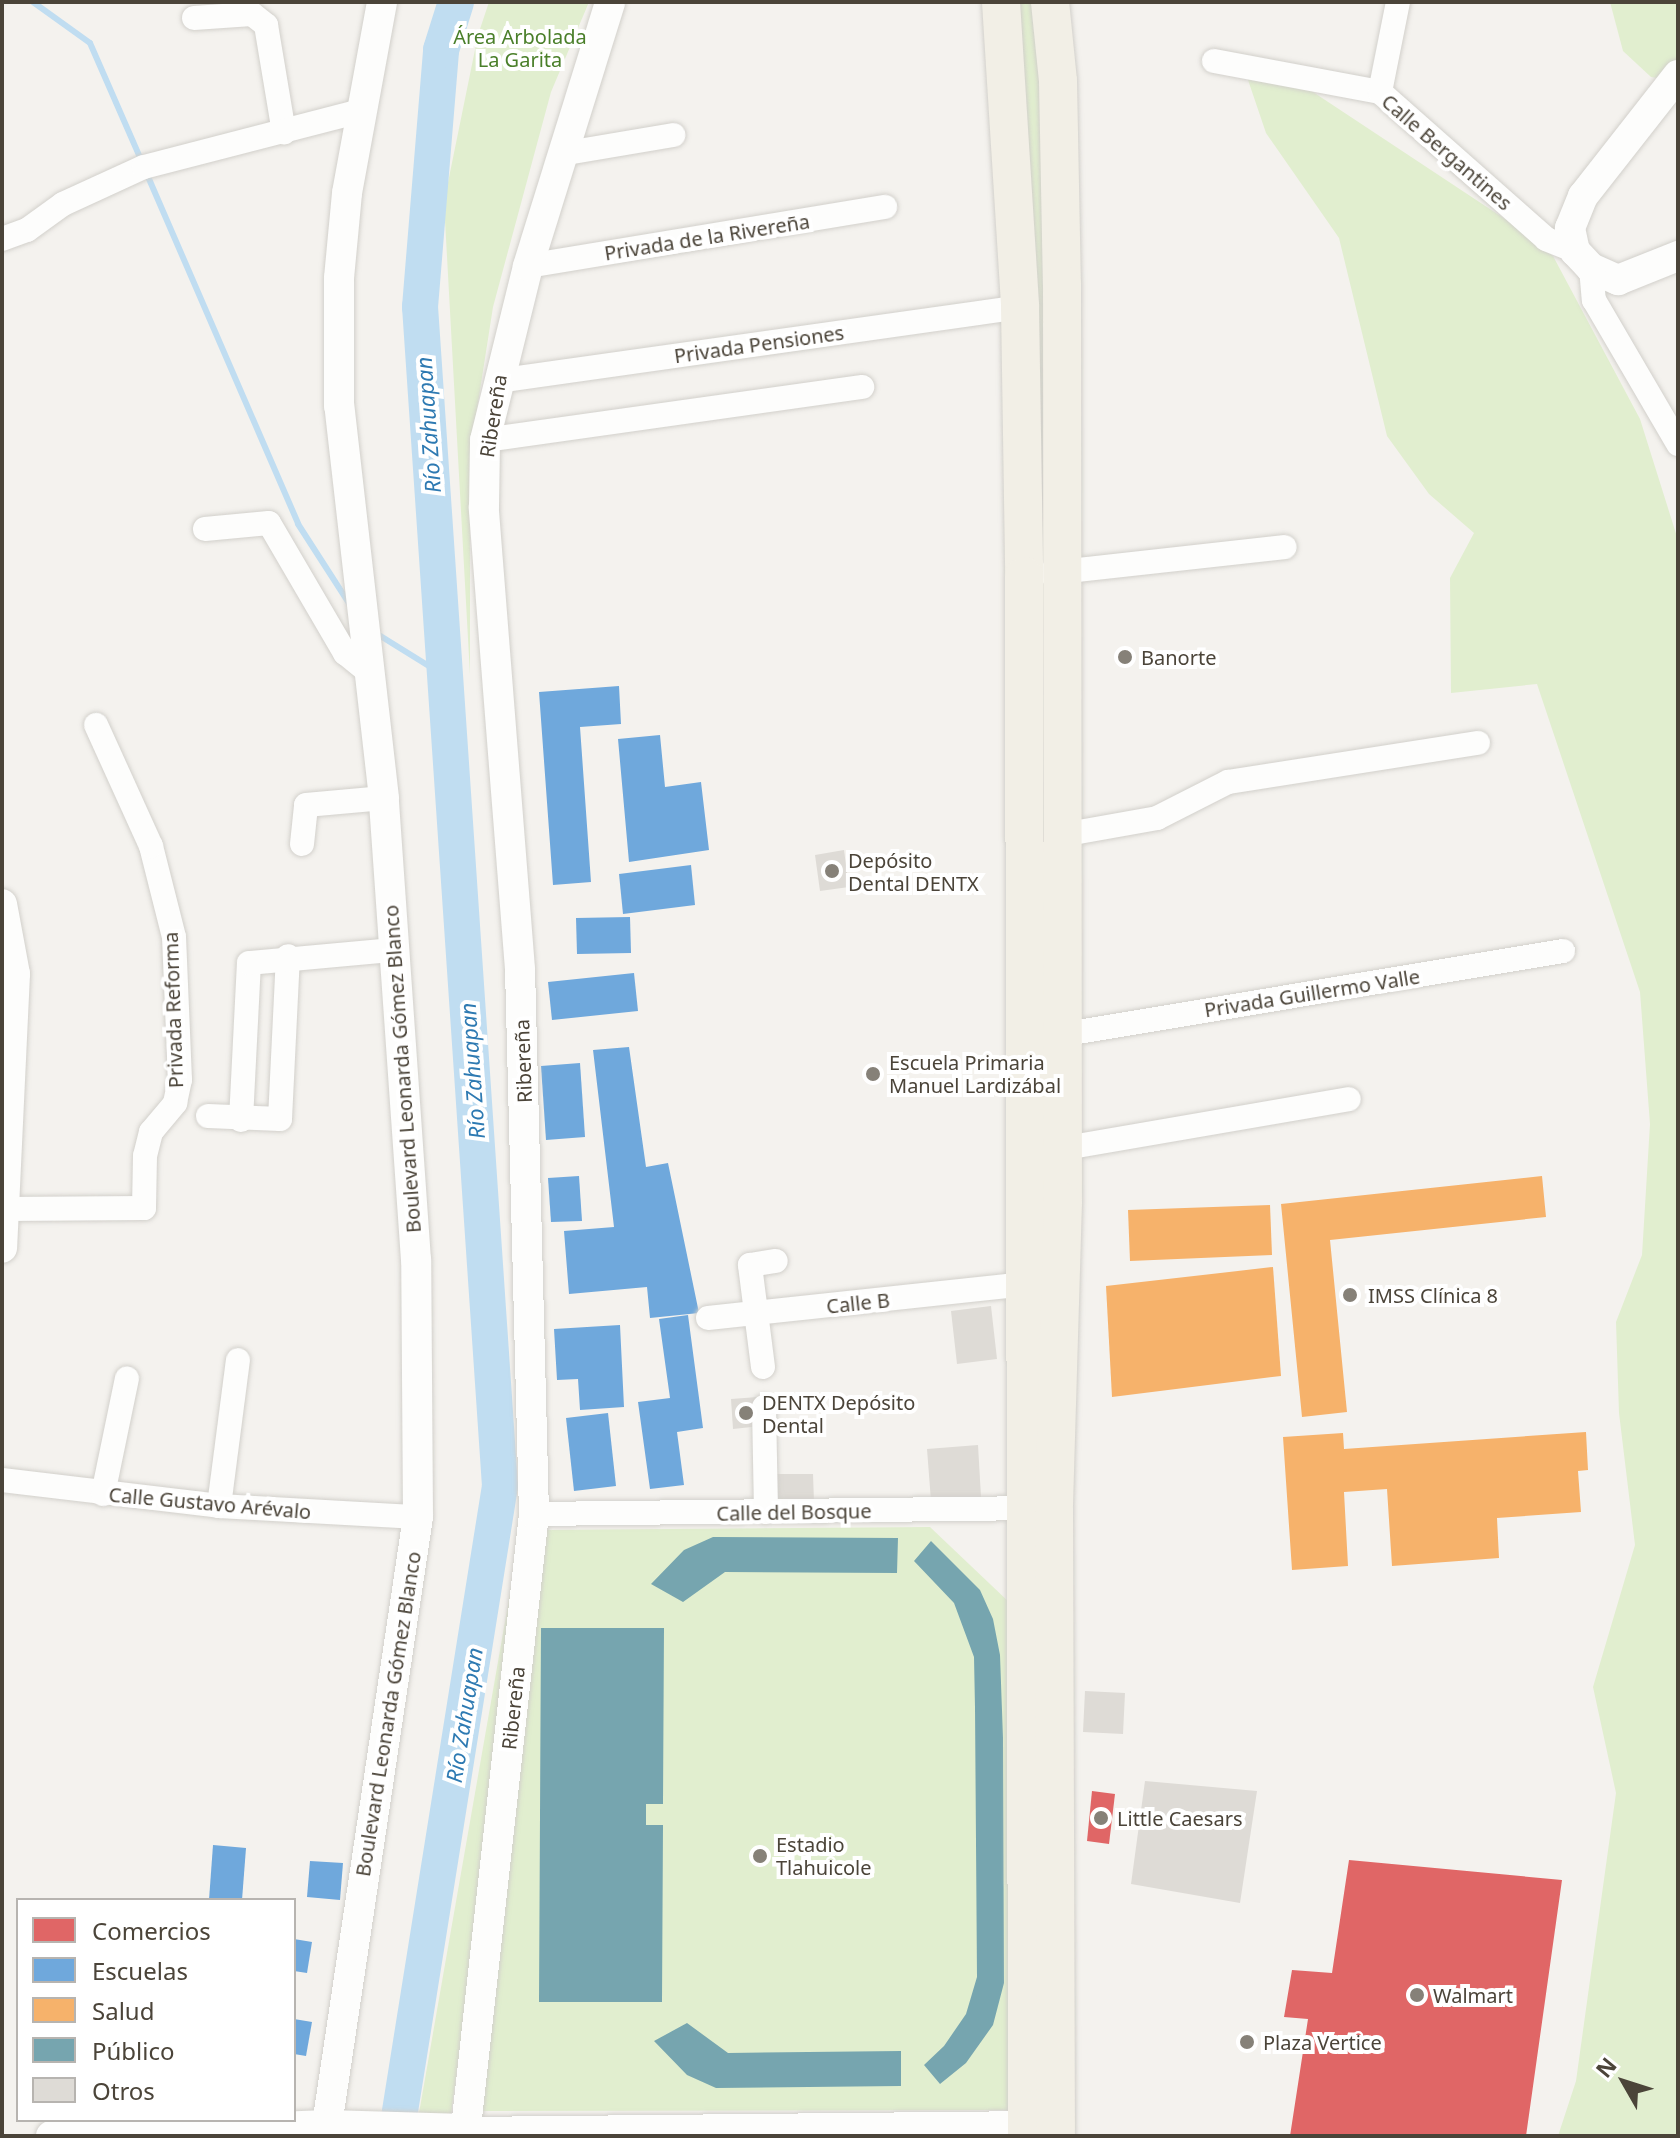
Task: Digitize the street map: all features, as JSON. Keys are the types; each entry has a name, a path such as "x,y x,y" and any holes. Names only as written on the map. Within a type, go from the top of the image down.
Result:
{"main road":[{"path":"1001,2 1020,307 1041,1508 1042,2129"},
{"path":"1037,1284 1060,1149 1062,572 1059,97 1050,2"}],"street":[{"name":"Boulevard Leonarda Gómez Blanco","path":"331,2129 418,1517 416,1260 392,950 384,798 339,406 339,278 357,112 382,2"},
{"name":"Ribereña","path":"465,2132 534,1514 520,969 484,507 485,440 497,381 528,266 610,2"},
{"path":"1380,92 1398,2"},
{"path":"194,18 252,14 266,25 284,132"},
{"name":"Calle Bergantines","path":"1214,61 1380,92 1546,239 1583,260"},
{"path":"1678,75 1583,196 1570,228 1594,300 1678,444"},
{"path":"2,239 27,230 63,204 144,167 357,112"},
{"path":"561,154 673,135"},
{"name":"Privada de la Rivereña","path":"528,266 885,207"},
{"path":"1583,260 1618,280 1678,256"},
{"name":"Privada Pensiones","path":"497,381 1020,307"},
{"path":"485,440 862,387"},
{"path":"205,529 269,523 345,653 370,673"},
{"path":"1024,576 1285,547"},
{"name":"Privada Reforma","path":"6,1209 144,1208 145,1156 151,1132 175,1103 180,1080 174,937 151,846 96,725"},
{"path":"1062,835 1157,818 1228,782 1478,743"},
{"path":"302,844 306,805 384,798"},
{"path":"2,904 15,974 2,1248"},
{"path":"241,1120 246,973 249,963 288,956 392,950"},
{"name":"Privada Guillermo Valle","path":"1060,1035 1563,951"},
{"path":"208,1116 272,1121 283,1112 288,956"},
{"path":"1060,1149 1349,1099"},
{"path":"763,1367 750,1265 776,1261"},
{"name":"Calle B","path":"708,1318 1037,1284"},
{"path":"219,1506 238,1360"},
{"path":"103,1494 127,1378"},
{"path":"764,1407 766,1512"},
{"name":"Calle Gustavo Arévalo","path":"2,1480 219,1506 418,1517"},
{"name":"Calle del Bosque","path":"534,1514 1041,1508"},
{"path":"51,2136 331,2129 465,2132 1042,2129"}],"green space":[{"name":"Área Arbolada La Garita","path":"489,2 589,2 551,92 493,307 470,454 470,675 444,202 478,35"},
{"path":"1007,2 1033,2 1045,68 1054,539 1031,539"},
{"path":"1610,2 1678,2 1678,63 1663,79 1651,77 1623,51"},
{"path":"1247,77 1307,88 1511,223 1553,256 1640,419 1678,540 1678,2136 1558,2136 1576,2081 1616,1793 1593,1687 1635,1545 1619,1413 1616,1322 1642,1255 1650,1124 1640,992 1537,684 1451,693 1450,578 1474,533 1429,494 1387,436 1339,238 1266,133"},
{"name":"Estadio Tlahuicole","path":"930,1527 1010,1603 1012,2110 482,2111 544,1530"},
{"path":"520,1536 505,1717 448,2136 415,2136"}],"building: Comercios":[{"name":"Little Caesars","path":"1092,1791 1115,1794 1109,1844 1087,1841"},
{"name":"Walmart","path":"1349,1860 1562,1880 1526,2136 1290,2136 1308,2019 1284,2017 1292,1970 1332,1973"}],"building: Escuelas":[{"path":"619,686 621,724 580,727 591,882 553,885 539,692"},
{"path":"660,735 665,787 701,782 709,850 629,862 618,739"},
{"path":"691,865 695,905 623,914 619,874"},
{"path":"630,917 631,953 577,954 576,918"},
{"path":"634,973 638,1011 552,1020 548,982"},
{"path":"629,1047 646,1167 668,1163 699,1313 650,1318 647,1287 569,1294 564,1231 614,1227 593,1050"},
{"path":"580,1063 585,1137 546,1140 541,1066"},
{"path":"579,1176 582,1221 551,1222 548,1178"},
{"path":"688,1315 703,1428 677,1432 684,1485 650,1489 638,1402 670,1398 659,1319"},
{"path":"620,1325 624,1407 580,1410 578,1379 557,1380 554,1329"},
{"path":"608,1413 616,1486 574,1491 566,1418"},
{"path":"213,1845 246,1848 242,1898 209,1898"},
{"path":"310,1861 343,1863 340,1900 307,1897"},
{"path":"296,1939 312,1942 307,1973 296,1971"},
{"path":"296,2019 312,2022 306,2056 296,2054"}],"building: Salud":[{"path":"1542,1176 1546,1217 1330,1240 1347,1412 1302,1417 1281,1204"},
{"path":"1270,1205 1272,1255 1130,1261 1128,1210"},
{"path":"1273,1267 1281,1376 1112,1397 1106,1286"},
{"path":"1586,1432 1588,1470 1578,1471 1581,1512 1497,1518 1499,1558 1392,1566 1387,1489 1344,1492 1348,1566 1292,1570 1283,1437 1343,1433 1344,1449"}],"building: Público":[{"path":"713,1537 898,1538 897,1573 725,1572 683,1602 651,1584 684,1550"},
{"path":"931,1541 980,1590 993,1619 1000,1655 1003,1738 1004,1983 993,2025 966,2063 940,2084 924,2065 944,2046 966,2014 977,1977 975,1708 974,1657 954,1603 914,1561"},
{"path":"541,1628 664,1628 663,1804 646,1804 646,1825 663,1825 662,2002 539,2002"},
{"path":"687,2023 728,2053 901,2051 901,2086 716,2088 687,2075 654,2041"}],"building: Otros":[{"name":"Depósito Dental DENTX","path":"844,850 849,887 820,891 815,855"},
{"path":"991,1306 997,1359 957,1364 951,1311"},
{"name":"DENTX Depósito Dental","path":"758,1397 761,1426 733,1429 731,1399"},
{"path":"978,1445 981,1497 931,1501 927,1449"},
{"path":"775,1474 813,1474 814,1502 775,1502"},
{"path":"1085,1691 1125,1693 1123,1734 1083,1732"},
{"path":"1145,1781 1257,1791 1240,1903 1131,1884"}],"waterway":[{"path":"33,2 90,43 142,162"},
{"name":"Río Zahuapan","path":"396,2136 500,1486 420,307 441,50 456,2"},
{"path":"146,172 298,524 349,603"},
{"path":"374,632 445,676"}],"place":[{"name":"Banorte","path":"1125,657"},
{"name":"Depósito Dental DENTX","path":"832,871"},
{"name":"Escuela Primaria Manuel Lardizábal","path":"873,1074"},
{"name":"IMSS Clínica 8","path":"1350,1295"},
{"name":"DENTX Depósito Dental","path":"746,1413"},
{"name":"Little Caesars","path":"1101,1818"},
{"name":"Estadio Tlahuicole","path":"760,1856"},
{"name":"Walmart","path":"1417,1995"},
{"name":"Plaza Vertice","path":"1247,2042"}]}
